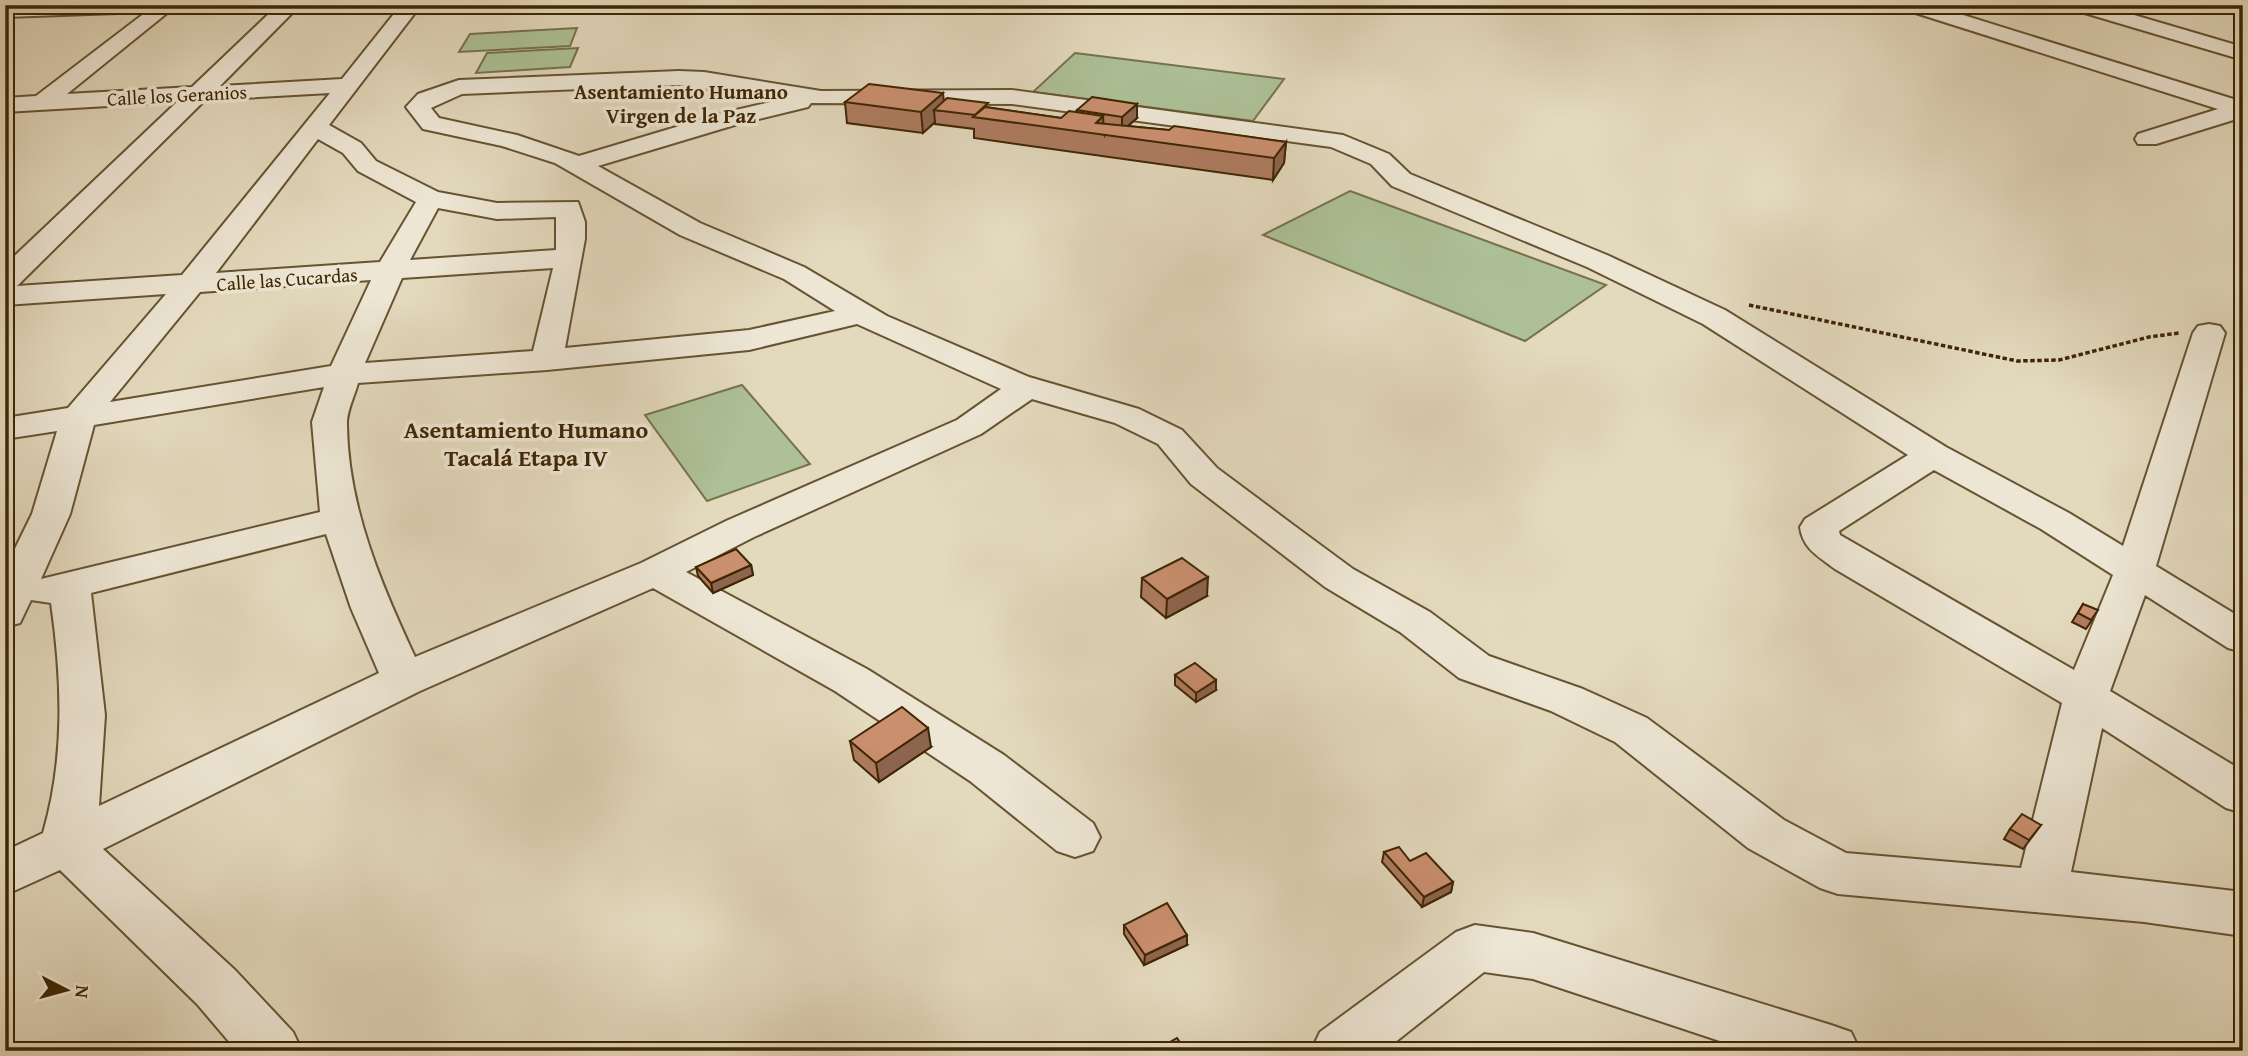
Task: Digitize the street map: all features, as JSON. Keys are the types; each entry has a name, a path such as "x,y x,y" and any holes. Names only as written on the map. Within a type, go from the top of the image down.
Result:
{"street":[{"path":"5,11 167,5"},
{"path":"42,103 167,5"},
{"path":"5,281 290,5"},
{"path":"8,603 51,513 79,417 411,5"},
{"path":"1910,5 2138,79 2243,109"},
{"path":"2078,5 2243,54"},
{"path":"5,28 29,12"},
{"path":"2243,638 2055,520 1933,455 1714,317 1597,261 1401,180 1391,164 1361,148 1287,131 1012,97 821,98 704,79 626,79 459,87 426,99 418,107 431,124 508,139 564,158 690,229 794,273 862,314 937,351 1027,387 1127,416 1170,437 1204,476 1339,578 1415,622 1474,667 1567,700 1631,730 1695,776 1766,834 1838,873 2157,901 2243,914"},
{"name":"Calle los Geranios","path":"10,115 42,103 349,85"},
{"path":"576,165 731,118 821,98"},
{"path":"2147,139 2243,109"},
{"path":"314,127 352,148 367,166 431,198 497,211 568,208 571,215 569,258 547,360"},
{"path":"404,680 372,608 340,519 329,422 345,374 389,272 431,198"},
{"name":"Calle las Cucardas","path":"5,296 569,258"},
{"path":"5,429 252,386 345,374 547,360 749,340 862,314"},
{"path":"2041,890 2087,698 2135,569 2209,333"},
{"path":"5,874 404,680 572,605 655,572 729,534 969,427 1027,387"},
{"path":"1933,455 1819,527 1821,540 1849,560 2087,698 2243,795"},
{"path":"8,603 340,519"},
{"path":"655,572 852,680 987,768 1075,837"},
{"path":"65,844 75,813 84,742 77,632 69,586"},
{"path":"65,844 216,987 273,1051"},
{"path":"1340,1051 1475,948 1533,957 1831,1051"}],"path":[{"path":"1740,303 2017,361 2059,360 2176,333 2209,333"}],"green space":[{"path":"577,28 570,46 459,52 470,34"},
{"path":"578,48 570,67 476,73 487,53"},
{"path":"1075,53 1284,79 1253,121 1033,92"},
{"path":"1350,191 1606,285 1525,341 1263,235"},
{"path":"742,385 810,464 707,501 645,415"}],"building":[{"path":"869,84 943,93 921,112 845,102"},
{"path":"1092,97 1137,104 1122,117 1077,110"},
{"path":"947,98 988,103 975,115 934,110"},
{"path":"985,107 1061,118 1069,111 1103,116 1096,123 1169,130 1174,126 1286,142 1274,158 973,117"},
{"path":"736,549 751,565 711,583 696,567"},
{"path":"1182,558 1208,577 1167,599 1142,578"},
{"path":"2083,604 2098,610 2091,620 2078,613"},
{"path":"1195,663 1216,680 1196,693 1175,675"},
{"path":"902,707 928,728 876,763 850,741"},
{"path":"2022,814 2041,825 2029,840 2010,829"},
{"path":"1399,847 1410,861 1426,853 1453,882 1424,897 1384,852"},
{"path":"1167,903 1187,935 1145,955 1124,925"},
{"path":"1177,1038 1186,1051 1154,1051"}],"district":[{"name":"Asentamiento Humano Virgen de la Paz","path":"681,103"},
{"name":"Asentamiento Humano Tacalá Etapa IV","path":"526,443"}]}
